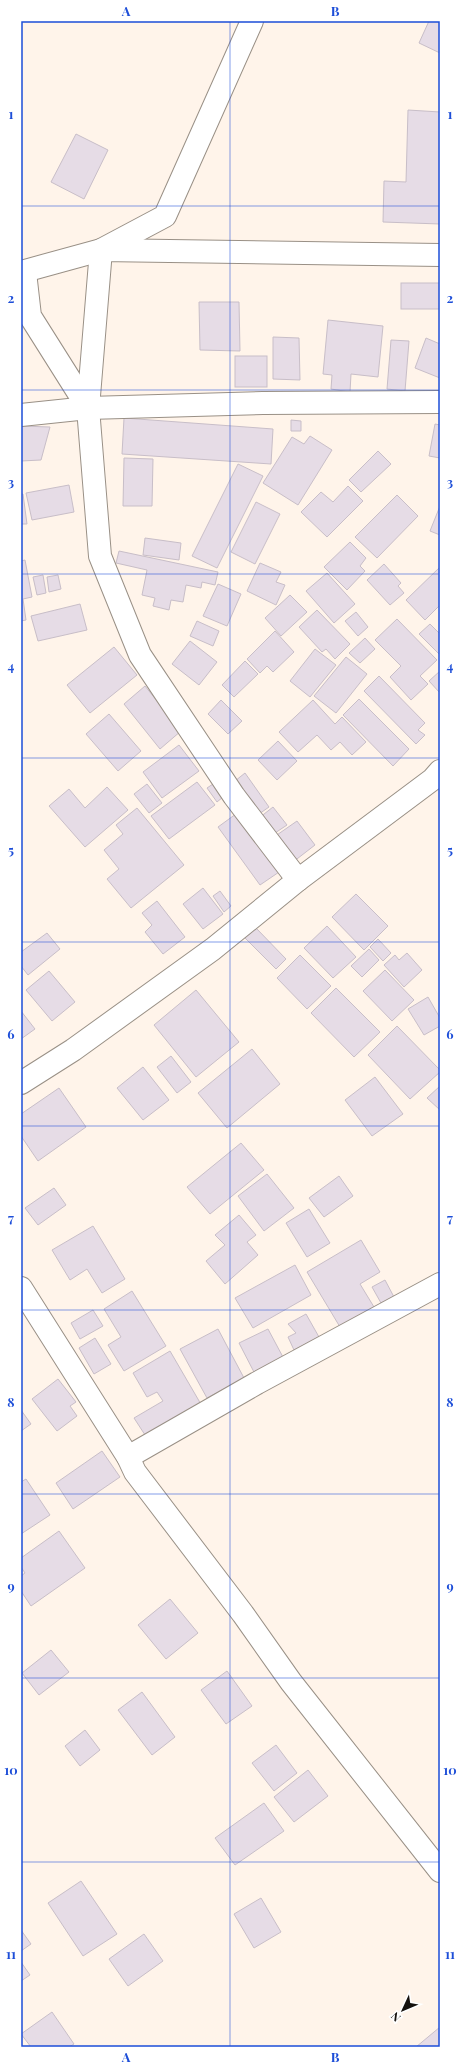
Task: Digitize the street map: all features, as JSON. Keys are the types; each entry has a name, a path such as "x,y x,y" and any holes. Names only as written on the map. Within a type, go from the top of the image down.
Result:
{"street":[{"path":"88,408 30,316 23,272 101,250 166,216 252,21"},
{"path":"101,250 440,255"},
{"path":"101,250 88,408 100,556 140,655 234,796 298,880"},
{"path":"21,415 88,408 263,403 440,402"},
{"path":"21,1083 73,1050 213,949 298,880 438,781"},
{"path":"128,1457 257,1383 440,1284"},
{"path":"21,1288 128,1457 135,1472 243,1614 291,1682 440,1871"}],"building":[{"path":"429,21 440,21 440,53 419,43"},
{"path":"408,110 440,112 440,224 383,222 384,181 406,182"},
{"path":"76,134 108,150 84,199 51,182"},
{"path":"401,283 440,283 440,309 401,309"},
{"path":"199,302 239,302 240,351 200,350"},
{"path":"328,320 383,326 378,377 351,374 350,392 331,389 332,375 323,374"},
{"path":"273,337 299,338 300,380 273,379"},
{"path":"426,338 440,344 440,378 415,368"},
{"path":"391,340 409,341 405,391 387,389"},
{"path":"235,356 267,356 267,387 235,387"},
{"path":"124,418 273,429 271,464 122,454"},
{"path":"291,420 301,421 301,431 291,431"},
{"path":"435,424 440,425 440,458 429,456"},
{"path":"21,426 50,427 41,460 21,461"},
{"path":"310,436 332,450 298,505 263,483 292,437 304,444"},
{"path":"378,451 391,464 361,492 349,480"},
{"path":"124,458 153,459 152,506 123,506"},
{"path":"238,464 263,476 217,568 192,556"},
{"path":"69,485 74,512 32,520 26,493"},
{"path":"348,486 363,501 327,537 301,512 321,492 333,502"},
{"path":"21,494 23,494 27,524 21,524"},
{"path":"397,495 418,516 377,558 355,537"},
{"path":"256,502 280,514 255,564 231,552"},
{"path":"440,506 440,535 430,531"},
{"path":"145,538 181,543 179,560 143,555"},
{"path":"350,542 366,558 360,566 365,571 347,590 324,567"},
{"path":"119,551 218,572 215,585 202,582 201,588 186,585 183,602 171,600 169,610 153,606 155,598 142,595 147,570 116,563"},
{"path":"25,560 32,597 23,599 26,620 21,621 21,561"},
{"path":"260,563 281,572 276,582 285,585 276,605 247,591"},
{"path":"384,564 401,583 398,586 404,593 390,605 367,580"},
{"path":"440,567 440,605 425,620 406,600"},
{"path":"327,573 355,604 334,623 306,591"},
{"path":"43,575 46,593 37,595 33,577"},
{"path":"58,575 61,589 49,592 47,577"},
{"path":"218,584 241,594 227,626 203,616"},
{"path":"290,595 307,612 281,636 265,618"},
{"path":"80,604 87,630 38,641 31,616"},
{"path":"317,610 350,644 335,659 326,649 322,652 299,627"},
{"path":"356,612 368,627 358,636 345,621"},
{"path":"397,619 437,660 420,676 428,684 411,700 390,677 401,666 375,640"},
{"path":"197,621 219,631 213,646 190,636"},
{"path":"430,624 440,634 440,655 419,634"},
{"path":"275,631 294,652 273,672 267,666 260,673 247,659"},
{"path":"365,638 375,649 360,663 349,653"},
{"path":"190,641 217,662 199,685 172,664"},
{"path":"114,647 137,675 90,713 67,685"},
{"path":"315,649 336,665 310,697 290,681"},
{"path":"346,657 367,674 336,713 314,696"},
{"path":"245,661 258,674 234,697 222,685"},
{"path":"440,671 440,693 429,681"},
{"path":"379,676 425,723 418,730 425,735 416,744 364,691"},
{"path":"145,686 181,731 160,749 124,704"},
{"path":"359,699 409,749 393,766 343,715"},
{"path":"221,700 242,721 228,734 208,714"},
{"path":"313,700 335,724 342,717 366,742 352,755 340,742 331,750 317,735 298,752 279,732"},
{"path":"109,714 141,751 118,771 86,734"},
{"path":"278,741 297,761 277,780 258,760"},
{"path":"179,745 199,771 162,798 143,772"},
{"path":"245,773 269,807 259,814 235,781"},
{"path":"197,782 215,805 169,839 151,816"},
{"path":"147,784 162,803 149,813 134,794"},
{"path":"213,784 223,797 217,802 207,788"},
{"path":"107,787 128,810 85,847 49,806 69,789 85,808"},
{"path":"273,807 287,825 272,835 259,818"},
{"path":"137,808 184,865 131,908 107,879 119,869 104,850 123,834 116,825"},
{"path":"240,811 282,870 260,885 218,827"},
{"path":"297,821 315,845 293,862 274,837"},
{"path":"203,888 223,914 203,929 183,904"},
{"path":"220,891 231,906 224,912 213,896"},
{"path":"356,894 388,926 364,950 332,917"},
{"path":"157,901 185,937 163,954 145,932 152,925 142,913"},
{"path":"327,926 356,957 333,978 304,948"},
{"path":"256,928 286,959 276,969 245,938"},
{"path":"47,933 60,949 28,975 21,966 21,952"},
{"path":"378,939 391,953 383,961 370,947"},
{"path":"369,949 379,960 362,977 351,966"},
{"path":"407,953 422,970 404,987 384,965 395,955 399,960"},
{"path":"300,955 331,986 307,1009 277,978"},
{"path":"385,970 414,1000 392,1021 363,991"},
{"path":"49,971 75,1002 52,1021 26,990"},
{"path":"336,988 380,1032 354,1057 311,1013"},
{"path":"196,990 239,1042 196,1077 154,1025"},
{"path":"428,997 440,1018 440,1026 424,1035 408,1009"},
{"path":"21,1011 35,1029 21,1039"},
{"path":"397,1026 440,1070 440,1072 410,1099 368,1055"},
{"path":"252,1049 280,1084 227,1128 198,1093"},
{"path":"171,1056 191,1082 177,1093 157,1067"},
{"path":"143,1067 169,1100 143,1120 117,1088"},
{"path":"375,1077 403,1114 372,1136 345,1100"},
{"path":"440,1086 440,1110 427,1098"},
{"path":"59,1088 86,1127 38,1161 21,1136 21,1114"},
{"path":"241,1143 264,1170 210,1214 187,1187"},
{"path":"267,1174 294,1208 264,1231 238,1196"},
{"path":"339,1176 353,1196 324,1217 309,1198"},
{"path":"54,1188 66,1205 38,1225 25,1208"},
{"path":"309,1209 330,1243 307,1257 286,1223"},
{"path":"239,1215 256,1235 247,1242 258,1255 225,1284 206,1261 225,1245 215,1235"},
{"path":"93,1226 125,1279 102,1293 87,1269 70,1280 52,1250"},
{"path":"361,1240 380,1272 360,1284 374,1307 340,1327 307,1272"},
{"path":"295,1265 311,1295 253,1328 235,1298"},
{"path":"385,1280 394,1297 381,1303 372,1287"},
{"path":"132,1291 166,1346 124,1371 108,1345 121,1337 104,1309"},
{"path":"93,1310 103,1326 80,1339 71,1323"},
{"path":"306,1314 319,1337 294,1350 288,1337 296,1333 288,1324"},
{"path":"218,1329 244,1378 207,1398 180,1349"},
{"path":"268,1329 284,1359 255,1374 239,1343"},
{"path":"95,1338 111,1364 94,1374 79,1348"},
{"path":"170,1351 202,1406 147,1438 134,1418 163,1401 157,1392 147,1397 133,1373"},
{"path":"58,1379 76,1402 70,1406 77,1416 57,1431 32,1399"},
{"path":"21,1410 31,1424 21,1431"},
{"path":"102,1451 120,1477 73,1509 56,1483"},
{"path":"26,1479 50,1515 21,1534 21,1482"},
{"path":"59,1531 85,1568 31,1606 21,1591 21,1576 25,1573 21,1567 21,1558"},
{"path":"170,1599 198,1633 166,1659 138,1625"},
{"path":"51,1650 69,1672 39,1695 22,1673"},
{"path":"227,1671 252,1706 226,1724 201,1690"},
{"path":"142,1692 175,1737 152,1755 118,1710"},
{"path":"85,1730 100,1750 80,1766 65,1746"},
{"path":"276,1745 297,1773 274,1791 252,1763"},
{"path":"308,1770 328,1796 294,1822 274,1797"},
{"path":"264,1803 284,1831 235,1865 215,1838"},
{"path":"81,1881 117,1934 83,1956 48,1903"},
{"path":"261,1898 281,1932 254,1948 234,1914"},
{"path":"21,1930 31,1944 21,1951"},
{"path":"144,1934 163,1961 128,1986 109,1959"},
{"path":"21,1962 30,1975 21,1981"},
{"path":"52,2012 74,2044 69,2047 31,2047 21,2034"},
{"path":"440,2027 440,2047 416,2047"}]}
